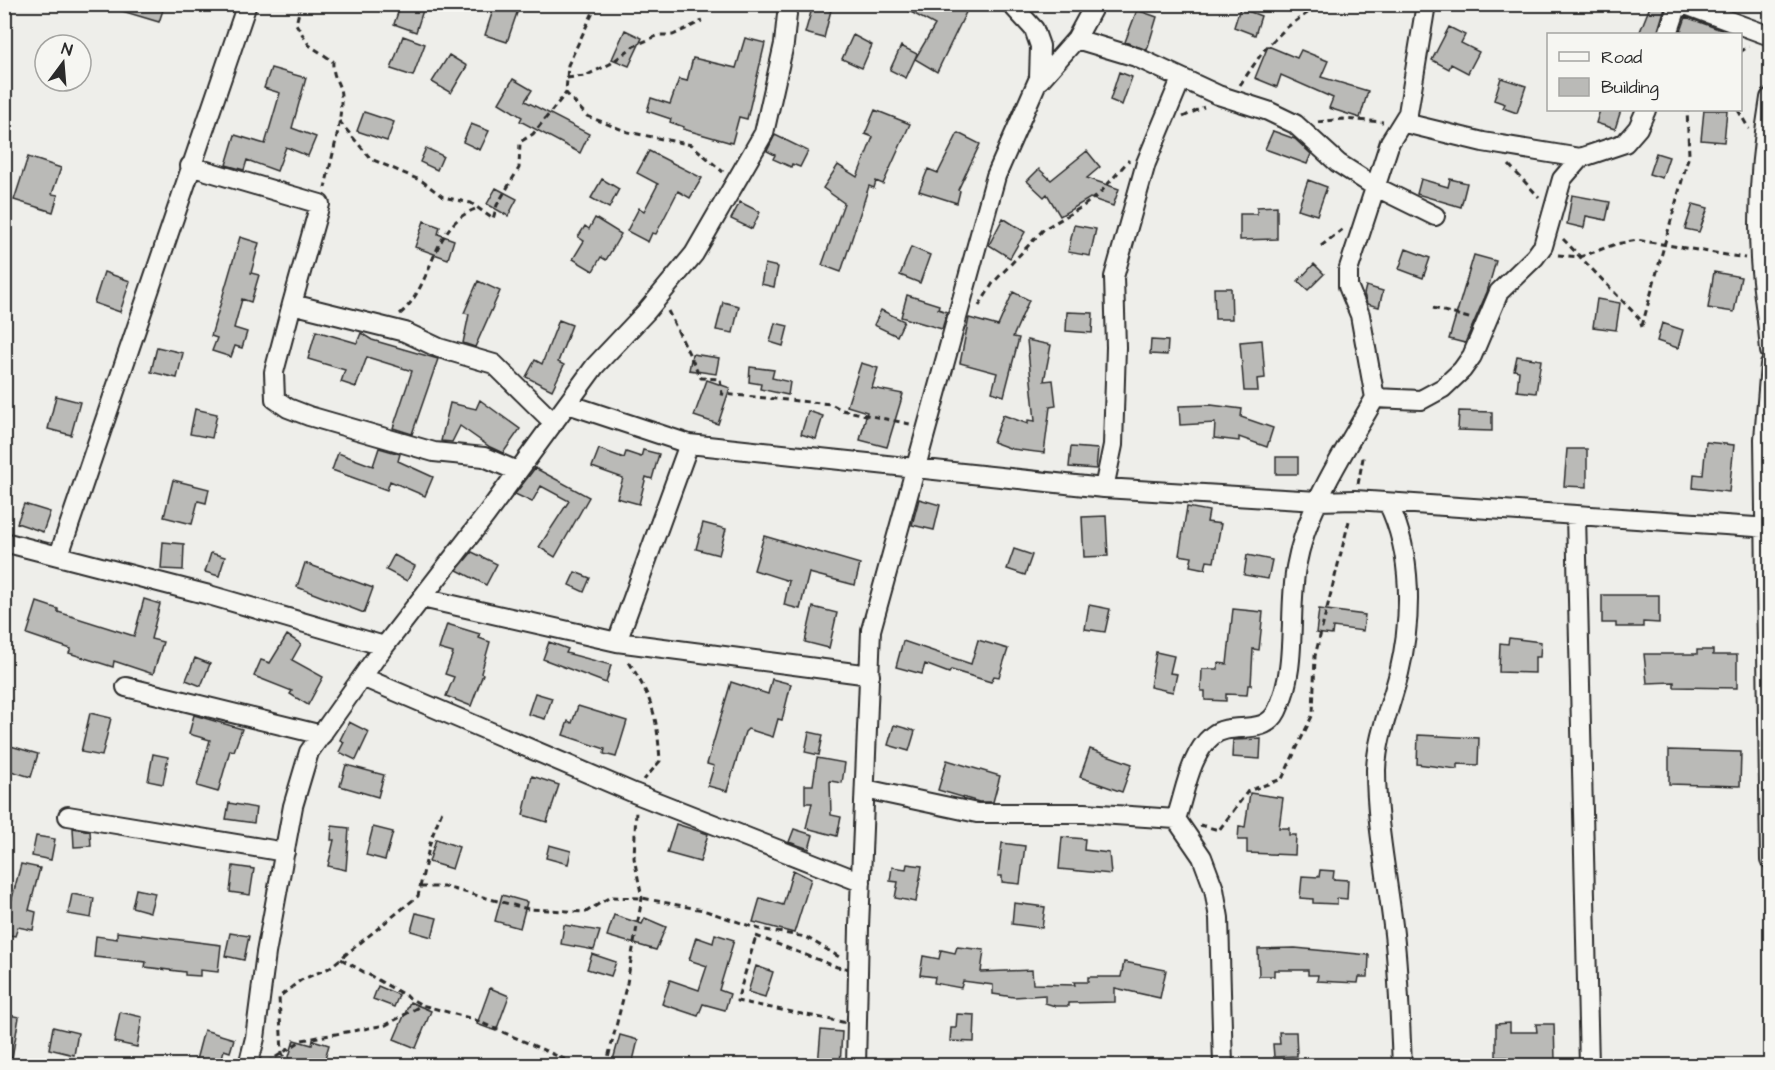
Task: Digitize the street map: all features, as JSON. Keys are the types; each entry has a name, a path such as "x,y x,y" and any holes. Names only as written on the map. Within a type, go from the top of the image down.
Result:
{"street":[{"path":"59,555 247,4"},
{"path":"248,1065 293,806 309,752 384,646 595,366 694,254 764,133 784,44 788,4"},
{"path":"856,1065 855,972 866,789 871,630 996,176 1036,84 1042,61 1034,29 1011,4"},
{"path":"1036,84 1076,39 1095,4"},
{"path":"1176,819 1200,749 1213,735 1225,729 1257,728 1275,716 1287,675 1290,615 1296,566 1318,501 1376,398 1360,315 1348,286 1352,257 1374,186 1390,142 1405,123 1415,81 1426,4"},
{"path":"1668,33 1678,4"},
{"path":"1683,4 1770,36"},
{"path":"1076,39 1137,57 1218,95 1268,111 1295,124 1338,163 1374,186 1435,216"},
{"path":"1104,488 1113,445 1116,347 1114,277 1146,163 1181,79"},
{"path":"1770,98 1762,144 1761,260 1770,351"},
{"path":"1405,123 1483,142 1580,158 1625,143 1638,128 1646,111"},
{"path":"1376,398 1421,400 1443,388 1462,370 1472,356 1498,292 1535,257 1543,246 1562,179 1580,158"},
{"path":"190,166 320,204 274,372 275,399 288,408 309,416 434,452 484,457 517,471"},
{"path":"292,304 405,332 439,348 494,364 554,423"},
{"path":"1770,365 1764,439 1768,528 1770,860"},
{"path":"568,404 689,444 916,466 1104,488 1388,503 1768,528"},
{"path":"617,642 689,444"},
{"path":"1388,503 1395,518 1407,562 1406,624 1400,671 1377,753 1376,772 1380,829 1394,935 1402,1065"},
{"path":"1576,515 1589,1065"},
{"path":"4,542 209,595 384,646"},
{"path":"422,598 617,642 870,675"},
{"path":"362,677 634,793 861,882"},
{"path":"126,687 322,735"},
{"path":"866,789 977,813 1085,813 1176,819"},
{"path":"68,816 285,852"},
{"path":"1176,819 1202,857 1214,890 1219,918 1223,1065"}],"path":[{"path":"301,4 296,24 309,45 333,61 333,74 342,93 339,121 320,204"},
{"path":"339,121 371,159 414,177 443,197 471,203 493,219 497,205 519,168 520,142 533,134 566,93 568,65 597,4"},
{"path":"567,78 585,76 610,64 634,46 659,35 673,35 702,21"},
{"path":"566,93 587,116 628,132 692,145 721,171 737,180"},
{"path":"1642,327 1689,155 1687,111"},
{"path":"1295,124 1343,119 1405,123"},
{"path":"385,327 411,305 423,285 446,231 463,213 478,208"},
{"path":"1552,254 1580,257 1616,244 1637,240 1761,260"},
{"path":"665,289 667,310 694,365 702,378 720,379 722,394 831,404 842,410 927,428"},
{"path":"606,1065 627,982 642,898 634,858 637,823 634,793 660,761 658,722 649,696 617,642"},
{"path":"288,1065 282,1053 279,998 301,980 329,968 418,896 431,839 443,808"},
{"path":"420,887 445,886 528,909 586,912 610,897 642,898 703,910 759,929 806,938 838,955 855,972"},
{"path":"756,936 855,972 848,1023 737,1001 756,936"},
{"path":"340,959 422,1005 472,1019 580,1065"},
{"path":"262,1065 302,1040 386,1025 422,1005"}],"building":[{"path":"112,4 165,4 159,22 112,8"},
{"path":"401,4 425,4 416,32 394,24"},
{"path":"495,4 520,4 507,42 485,35"},
{"path":"896,4 970,4 937,72 915,59 935,25"},
{"path":"1651,4 1666,4 1657,33 1639,33"},
{"path":"813,5 831,10 824,38 805,33"},
{"path":"1240,8 1261,16 1255,35 1234,27"},
{"path":"1137,10 1157,17 1147,50 1125,42"},
{"path":"1686,17 1729,33 1680,33"},
{"path":"1449,27 1465,35 1461,43 1479,52 1468,73 1451,64 1449,69 1432,60"},
{"path":"625,30 642,38 629,66 612,59"},
{"path":"853,35 872,45 862,68 842,59"},
{"path":"403,36 425,44 413,76 391,69"},
{"path":"745,38 765,43 747,119 739,117 732,143 683,129 684,127 670,122 671,119 647,111 651,98 670,104 679,79 687,81 693,58 736,68"},
{"path":"901,46 917,54 906,78 890,70"},
{"path":"1268,46 1297,58 1301,50 1328,61 1321,77 1368,91 1360,118 1329,108 1333,98 1281,75 1277,87 1255,78"},
{"path":"449,55 467,66 451,93 432,82"},
{"path":"271,68 306,78 292,128 316,137 308,156 286,147 277,171 247,160 244,170 226,165 235,135 265,144 280,93 264,88"},
{"path":"1119,72 1132,77 1122,105 1110,100"},
{"path":"1501,78 1526,86 1517,113 1503,108 1505,104 1494,100"},
{"path":"513,79 532,90 525,101 589,134 580,153 520,121 522,117 499,103"},
{"path":"875,110 910,124 883,184 876,181 874,188 869,186 841,272 822,265 844,203 823,188 838,165 857,177 873,137 865,134"},
{"path":"1600,111 1621,111 1615,129 1596,123"},
{"path":"1704,111 1727,111 1724,142 1701,140"},
{"path":"364,112 394,122 387,141 357,131"},
{"path":"471,124 489,131 480,150 463,142"},
{"path":"1273,131 1295,139 1311,154 1307,164 1265,149"},
{"path":"958,133 980,144 958,190 960,191 957,203 919,191 928,169 938,173"},
{"path":"775,135 808,151 800,167 792,164 791,167 773,159 775,155 767,151"},
{"path":"426,148 443,156 437,170 420,162"},
{"path":"649,151 702,178 690,198 678,191 656,234 652,233 648,242 627,231 639,208 644,211 658,184 637,173"},
{"path":"1087,151 1100,167 1087,178 1119,189 1113,206 1090,198 1060,216 1047,194 1044,197 1027,181 1039,169 1051,180"},
{"path":"1656,153 1669,157 1662,178 1649,174"},
{"path":"28,157 61,168 52,194 58,195 53,212 14,200"},
{"path":"602,179 619,189 609,208 591,198"},
{"path":"1421,179 1448,187 1450,179 1467,183 1461,207 1417,194"},
{"path":"1308,180 1327,187 1317,215 1298,209"},
{"path":"496,188 517,199 508,216 487,204"},
{"path":"1572,195 1610,202 1606,220 1586,216 1584,228 1567,224"},
{"path":"740,202 760,212 752,229 731,219"},
{"path":"1693,204 1708,208 1699,232 1685,229"},
{"path":"1277,206 1277,239 1240,240 1240,214 1257,214 1257,207"},
{"path":"595,218 621,234 606,260 601,257 593,271 573,259 584,241 578,237 585,226 589,229"},
{"path":"1003,218 1025,232 1010,258 989,245"},
{"path":"424,221 440,227 438,234 454,240 448,259 415,247"},
{"path":"1074,225 1096,229 1090,256 1068,252"},
{"path":"240,237 259,243 251,273 259,275 251,302 242,299 234,328 247,332 242,348 235,346 231,357 212,351 217,338 211,336"},
{"path":"911,247 930,255 920,283 900,275"},
{"path":"1406,249 1430,258 1423,278 1399,269"},
{"path":"1474,255 1496,261 1487,292 1465,343 1449,339"},
{"path":"765,264 778,267 774,287 761,284"},
{"path":"1314,264 1324,274 1308,290 1298,281"},
{"path":"104,272 130,281 120,312 94,303"},
{"path":"1714,272 1741,277 1734,312 1708,308"},
{"path":"478,281 500,291 475,347 463,343 469,314 464,313"},
{"path":"1366,286 1383,291 1379,307 1367,304 1364,294"},
{"path":"1214,288 1231,288 1232,319 1215,319"},
{"path":"1013,292 1029,300 1013,337 1019,338 1004,396 992,392 997,373 960,363 969,318 998,326"},
{"path":"907,295 939,305 938,309 947,312 942,329 901,317"},
{"path":"1597,299 1620,303 1616,330 1593,327"},
{"path":"723,302 739,306 733,333 716,330"},
{"path":"881,310 904,321 897,336 874,325"},
{"path":"1067,312 1093,313 1092,333 1066,331"},
{"path":"559,320 572,325 558,362 564,365 552,390 526,377 535,360 542,364"},
{"path":"775,323 788,326 783,346 770,342"},
{"path":"1662,323 1683,330 1678,348 1657,341"},
{"path":"316,331 357,343 361,333 372,340 438,359 412,434 393,428 412,371 367,357 356,387 341,382 345,370 308,359"},
{"path":"1027,340 1051,345 1044,381 1053,380 1056,406 1050,407 1044,453 1012,449 993,442 1003,415 1028,424 1028,420 1035,421"},
{"path":"1151,340 1168,341 1167,355 1150,354"},
{"path":"1262,340 1265,378 1257,379 1258,391 1244,391 1240,342"},
{"path":"157,347 183,353 177,378 151,372"},
{"path":"692,354 719,358 716,374 689,370"},
{"path":"1517,356 1541,360 1536,393 1517,391 1519,371 1514,370"},
{"path":"861,363 878,368 872,388 903,394 887,447 860,440 867,412 847,406"},
{"path":"750,367 774,370 772,378 790,382 788,395 760,389 761,384 749,382"},
{"path":"707,380 730,388 718,424 694,416"},
{"path":"56,396 80,402 71,435 48,429"},
{"path":"480,400 520,429 503,453 490,447 460,426 452,442 441,441 450,403 476,409"},
{"path":"1211,405 1242,409 1241,417 1273,428 1267,447 1239,437 1239,441 1214,438 1215,423 1180,425 1179,406"},
{"path":"195,409 217,414 212,438 190,434"},
{"path":"808,411 823,416 816,439 801,434"},
{"path":"1459,411 1492,412 1492,431 1458,430"},
{"path":"1706,442 1734,445 1729,492 1693,488 1694,474 1703,475"},
{"path":"1071,447 1098,449 1096,469 1069,467"},
{"path":"379,448 400,454 398,461 433,477 425,496 390,481 387,490 332,470 338,453 373,466"},
{"path":"599,449 624,458 626,452 641,457 643,450 659,454 652,479 646,477 639,504 617,498 623,478 592,467"},
{"path":"1567,449 1587,449 1587,487 1564,486"},
{"path":"1276,457 1298,457 1298,474 1276,474"},
{"path":"535,468 589,497 555,557 539,547 569,501 541,486 532,502 515,494"},
{"path":"173,480 209,489 206,503 198,501 192,524 164,517"},
{"path":"919,499 940,505 934,530 912,525"},
{"path":"24,504 50,512 43,532 17,523"},
{"path":"1187,507 1209,511 1207,522 1221,524 1214,562 1207,561 1205,569 1190,566 1192,557 1179,555"},
{"path":"1106,516 1108,556 1084,557 1082,517"},
{"path":"703,523 726,529 719,555 696,549"},
{"path":"764,536 860,564 855,585 809,573 800,609 784,605 789,581 754,570"},
{"path":"163,542 184,544 183,570 161,569"},
{"path":"1014,549 1032,555 1025,575 1007,569"},
{"path":"472,552 497,564 486,585 457,570"},
{"path":"211,553 225,557 219,576 205,572"},
{"path":"394,555 415,566 407,581 386,570"},
{"path":"1247,555 1272,560 1268,579 1244,575"},
{"path":"305,563 373,588 364,613 297,587"},
{"path":"575,572 590,578 584,592 569,585"},
{"path":"1602,595 1659,595 1659,623 1643,622 1643,627 1616,627 1616,623 1602,623"},
{"path":"144,599 160,604 151,639 163,642 153,674 114,661 113,667 69,653 71,649 27,634 37,602 58,609 58,612 134,636"},
{"path":"1089,605 1110,609 1105,632 1085,629"},
{"path":"813,607 837,613 829,648 805,642"},
{"path":"1233,609 1263,612 1259,650 1253,649 1251,685 1248,685 1247,695 1226,694 1226,701 1205,700 1205,691 1201,691 1202,669 1218,669 1218,663 1227,664"},
{"path":"1319,609 1365,615 1363,631 1333,627 1332,635 1316,633"},
{"path":"447,624 480,634 479,638 490,642 481,673 483,674 471,706 446,696 454,677 445,674 453,653 439,649"},
{"path":"287,635 301,644 292,660 323,677 308,705 290,694 292,691 254,676 261,660 270,663"},
{"path":"1509,638 1541,642 1540,657 1535,657 1535,673 1499,672 1500,643 1508,644"},
{"path":"978,640 1008,649 999,677 994,676 991,682 951,670 949,673 925,664 922,674 896,667 903,641 971,664"},
{"path":"549,642 568,649 566,653 611,665 606,683 543,659"},
{"path":"1697,650 1713,650 1713,655 1737,655 1737,688 1674,687 1674,682 1647,683 1644,654 1697,654"},
{"path":"1156,652 1174,656 1170,673 1177,674 1173,692 1150,687"},
{"path":"195,658 210,664 201,686 186,680"},
{"path":"772,679 791,684 782,720 778,719 773,737 748,729 745,732 727,791 708,786 714,766 707,764 731,682 768,694"},
{"path":"535,693 552,698 545,719 528,714"},
{"path":"578,706 627,721 616,757 604,754 605,749 563,735 568,721 572,723"},
{"path":"90,713 111,718 102,756 81,752"},
{"path":"194,715 242,729 234,751 230,750 218,792 197,786 210,740 189,734"},
{"path":"349,722 369,732 356,760 339,752 344,742 340,740"},
{"path":"894,725 915,731 909,751 888,745"},
{"path":"809,732 823,735 819,755 805,752"},
{"path":"1418,735 1479,738 1478,765 1457,764 1457,769 1417,764"},
{"path":"1261,739 1260,759 1232,757 1233,740"},
{"path":"4,744 38,754 31,777 4,769"},
{"path":"1090,749 1132,764 1122,792 1080,777"},
{"path":"1669,750 1741,752 1740,786 1669,784"},
{"path":"153,754 168,757 163,784 148,781"},
{"path":"817,758 845,763 842,783 830,781 831,815 841,817 837,836 806,828 812,803 805,803 805,785 813,785"},
{"path":"947,760 1000,776 993,802 979,802 938,790"},
{"path":"346,765 384,775 378,797 340,786"},
{"path":"532,776 559,785 547,822 523,815"},
{"path":"1250,793 1283,798 1279,828 1289,828 1289,835 1296,835 1295,855 1247,853 1247,840 1238,840 1239,826 1245,827"},
{"path":"229,803 256,808 254,823 226,819"},
{"path":"676,824 708,834 700,862 667,853"},
{"path":"332,826 349,828 346,870 328,866 334,840 331,840"},
{"path":"373,827 393,832 385,860 366,855"},
{"path":"73,828 90,831 91,846 74,847"},
{"path":"794,829 813,835 809,849 789,842"},
{"path":"36,836 55,839 51,860 32,856"},
{"path":"1062,837 1085,839 1084,850 1109,853 1111,874 1059,869"},
{"path":"436,839 459,847 452,869 429,862"},
{"path":"1002,843 1025,846 1020,884 1002,882 1002,876 998,876"},
{"path":"549,845 571,851 568,864 546,858"},
{"path":"21,864 40,868 29,910 36,912 33,930 18,927 15,936 4,934 4,905 10,906"},
{"path":"907,864 922,866 916,902 895,898 898,882 890,881 892,867 906,869"},
{"path":"233,866 254,869 250,895 230,892"},
{"path":"793,870 811,879 794,933 753,922 760,898 783,905"},
{"path":"1320,870 1334,871 1333,879 1348,880 1347,899 1337,898 1337,904 1313,903 1313,899 1300,898 1302,876 1319,877"},
{"path":"136,889 155,893 150,912 132,907"},
{"path":"72,894 94,898 91,918 68,914"},
{"path":"502,895 527,902 520,928 495,921"},
{"path":"1014,903 1045,907 1042,928 1012,924"},
{"path":"416,913 437,918 432,937 411,931"},
{"path":"614,915 642,924 645,918 666,927 656,950 607,936"},
{"path":"564,925 600,931 594,950 561,944"},
{"path":"117,932 221,945 218,972 200,970 200,976 185,975 185,972 145,967 146,962 94,957 96,936 117,939"},
{"path":"230,933 249,936 244,960 225,956"},
{"path":"715,934 734,940 719,990 730,994 725,1010 703,1004 698,1016 662,1004 670,980 699,990 707,966 689,960 696,937 713,943"},
{"path":"957,947 984,950 981,972 1032,970 1033,984 1075,985 1074,982 1088,982 1088,977 1121,977 1124,962 1166,970 1160,998 1115,988 1115,1002 1069,1003 1069,1006 1055,1006 1045,1003 1045,995 1014,997 993,994 993,985 963,981 961,988 934,983 935,977 920,975 923,956 939,959 941,950 955,953"},
{"path":"1295,948 1369,955 1368,977 1359,977 1358,983 1317,981 1318,975 1308,975 1308,970 1274,970 1274,976 1259,976 1258,949"},
{"path":"592,954 616,962 611,976 587,969"},
{"path":"756,966 773,972 765,997 748,992"},
{"path":"378,986 399,995 394,1007 373,999"},
{"path":"490,988 509,996 496,1031 477,1024"},
{"path":"410,1002 431,1011 416,1048 394,1039"},
{"path":"120,1012 142,1017 137,1047 114,1042"},
{"path":"4,1014 19,1017 12,1058 4,1058"},
{"path":"957,1014 975,1015 974,1042 950,1041 951,1028 956,1028"},
{"path":"1510,1023 1510,1032 1537,1032 1536,1024 1554,1024 1555,1060 1538,1060 1538,1065 1508,1065 1508,1057 1496,1057 1496,1024"},
{"path":"53,1027 78,1033 74,1055 49,1049"},
{"path":"204,1030 234,1039 230,1052 224,1050 220,1065 196,1060"},
{"path":"821,1030 842,1032 840,1065 818,1065"},
{"path":"1279,1032 1296,1032 1297,1056 1274,1057 1273,1044 1280,1044"},
{"path":"620,1035 638,1040 632,1065 613,1060"},
{"path":"294,1040 312,1045 313,1040 329,1045 323,1065 308,1065 288,1060"}]}
